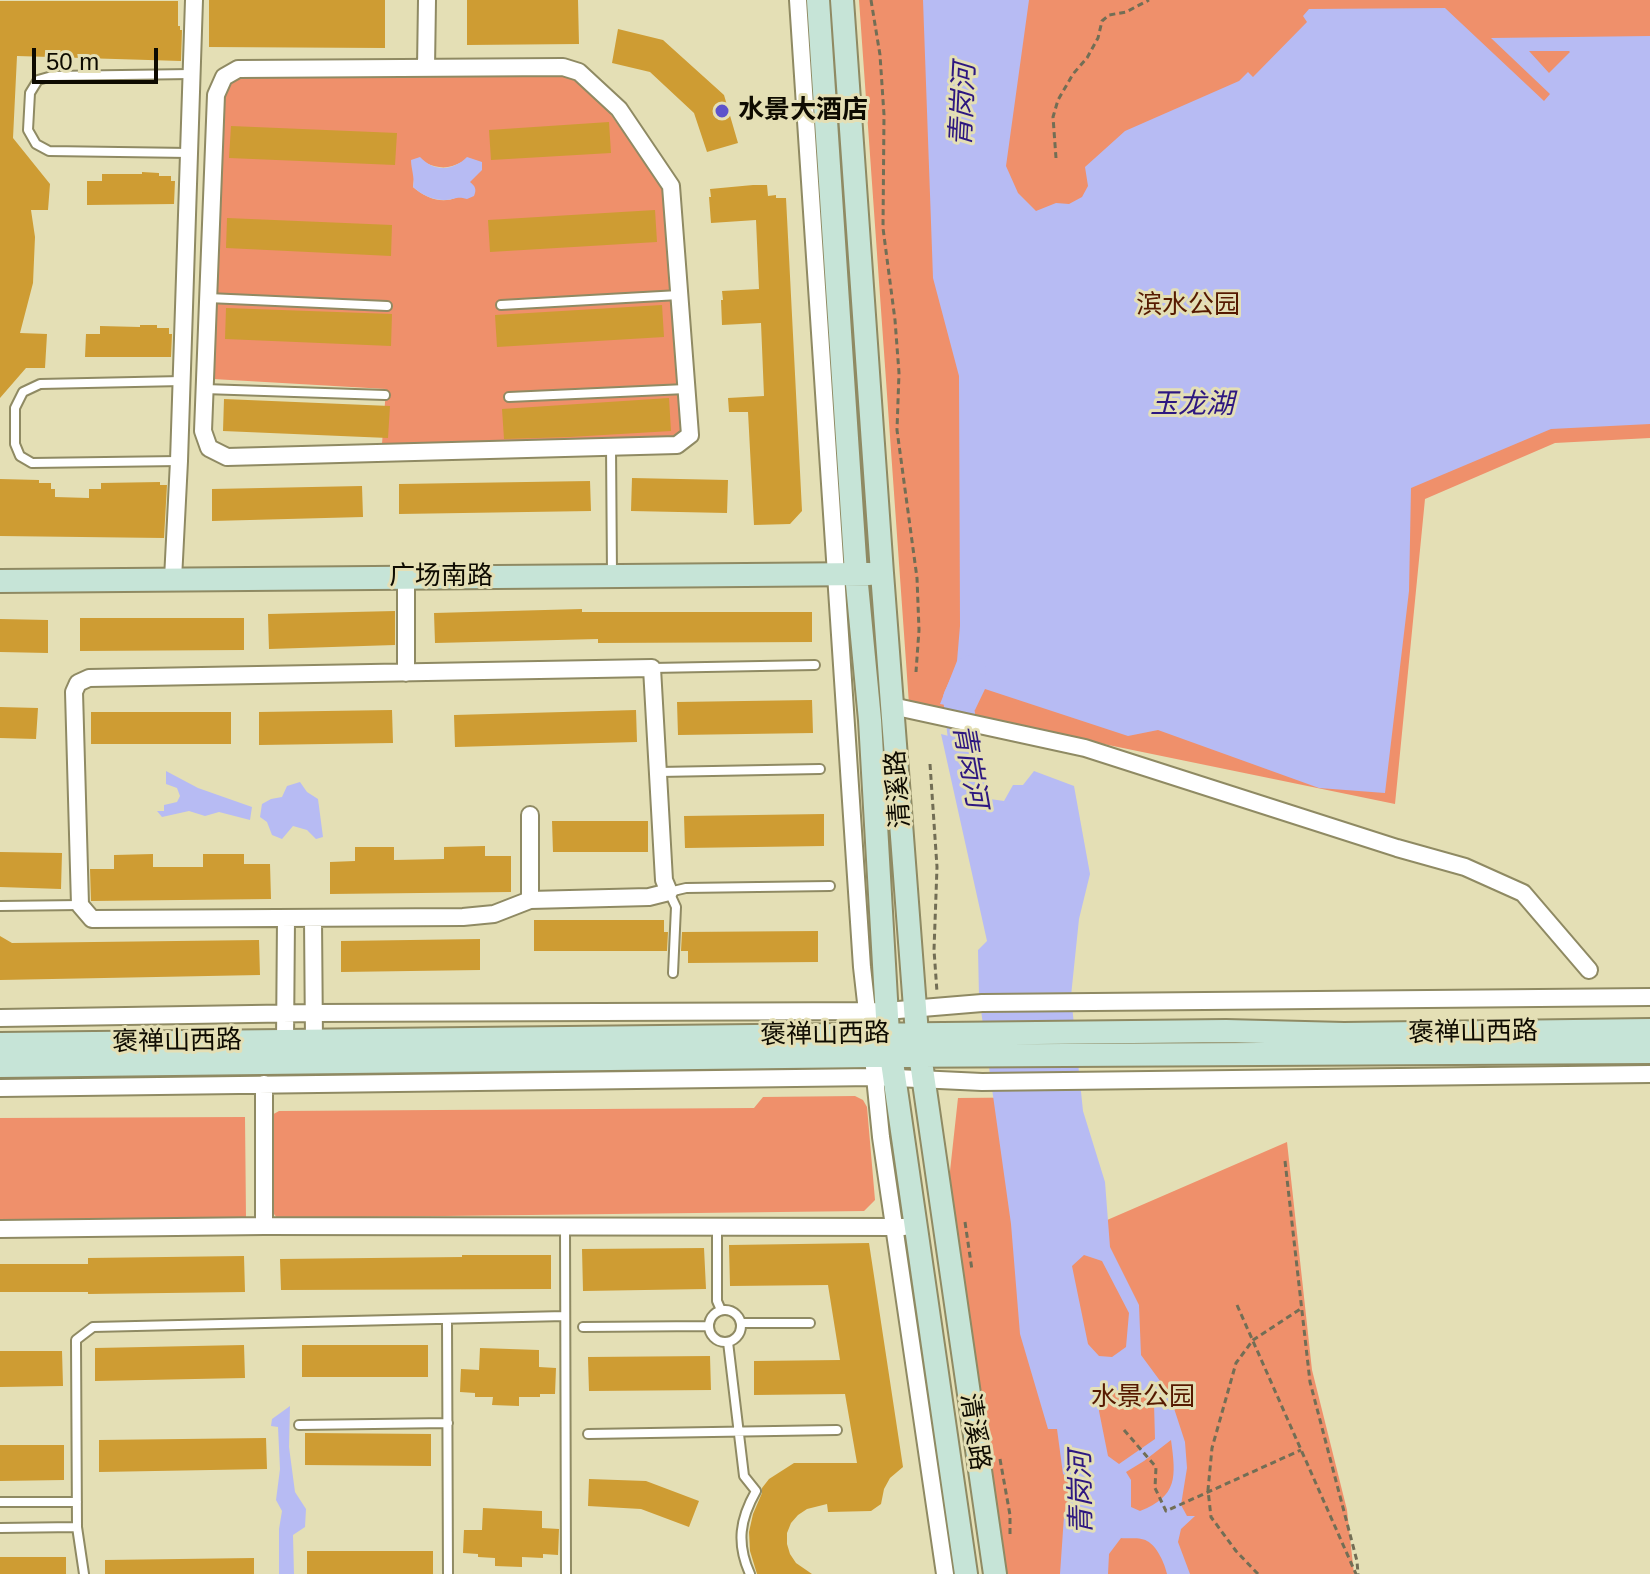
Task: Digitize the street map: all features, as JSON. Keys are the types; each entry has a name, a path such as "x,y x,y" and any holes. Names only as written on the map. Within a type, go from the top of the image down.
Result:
{"main road":[{"name":"清溪路","path":"818,0 845,574 870,720 877,1011 882,1056 918,1227 966,1574"},
{"name":"清溪路","path":"842,0 919,1045 995,1574"},
{"name":"广场南路","path":"0,581 882,573"},
{"name":"褒禅山西路","path":"1091,1044 1226,1031 1344,1034 1650,1030"},
{"name":"褒禅山西路","path":"0,1044 314,1041 882,1056"},
{"name":"褒禅山西路","path":"0,1066 882,1056 919,1045 1091,1044 1650,1052"},
{"path":"958,1514 985,1511"}],"street":[{"path":"173,579 194,0"},
{"path":"426,68 427,0"},
{"path":"798,0 845,574"},
{"path":"563,67 579,72 619,109 671,186 679,295 690,435 677,445 227,457 209,448 203,431 216,95 224,77 238,69 563,67"},
{"path":"406,577 406,673"},
{"path":"652,668 664,880 669,892 649,897 530,900 494,914 463,917 92,919 80,905 74,692 78,683 89,678 406,673 652,668"},
{"path":"892,706 1085,748 1465,867 1523,893 1589,970"},
{"path":"530,815 530,900"},
{"path":"285,1041 286,919"},
{"path":"313,919 314,1041"},
{"path":"0,1018 314,1013 877,1011 982,1003 1650,997"},
{"path":"882,1056 881,1137 945,1574"},
{"path":"0,1088 264,1084 882,1056 923,1080 982,1082 1650,1074"},
{"path":"264,1084 264,1226"},
{"path":"0,1229 264,1226 918,1227"}],"lane":[{"path":"189,153 49,151 36,144 28,130 30,93 38,80 52,76 191,74"},
{"path":"501,305 679,295"},
{"path":"208,298 387,306"},
{"path":"179,461 32,463 20,456 15,444 15,408 23,392 40,384 182,381"},
{"path":"204,389 385,395"},
{"path":"509,397 686,389"},
{"path":"611,446 612,576"},
{"path":"652,668 815,665"},
{"path":"659,772 820,769"},
{"path":"673,973 676,907 669,892 686,888 830,886"},
{"path":"0,906 80,905"},
{"path":"565,1226 566,1574"},
{"path":"717,1227 717,1301 721,1310"},
{"path":"721,1310 731,1311 741,1323 740,1333 732,1341 717,1340 709,1332 712,1316 721,1310"},
{"path":"84,1574 77,1527 76,1340 93,1327 565,1316"},
{"path":"447,1319 448,1574"},
{"path":"741,1323 810,1323"},
{"path":"583,1327 708,1326"},
{"path":"728,1342 744,1476 756,1491 744,1511 741,1539 750,1574"},
{"path":"299,1425 448,1423"},
{"path":"588,1434 837,1430"},
{"path":"0,1502 77,1502"},
{"path":"0,1528 77,1527"}],"path":[{"path":"871,0 880,55 884,115 883,228 899,373 897,430 917,578 919,630 916,672"},
{"path":"1056,158 1053,117 1058,100 1073,74 1087,58 1098,38 1102,21 1109,15 1126,12 1149,0"},
{"path":"930,764 937,867 934,950 938,1007"},
{"path":"1285,1161 1310,1382 1357,1561 1357,1574"},
{"path":"964,1213 972,1275"},
{"path":"1237,1305 1357,1574"},
{"path":"1258,1574 1211,1517 1208,1490 1212,1448 1236,1363 1253,1340 1302,1308"},
{"path":"1124,1430 1156,1467 1155,1488 1166,1511 1301,1450"},
{"path":"1000,1460 1010,1515 1011,1544"}],"green space":[{"name":"玉龙湖","path":"859,0 1650,0 1650,438 1555,443 1425,499 1395,804 909,704"},
{"path":"565,74 600,99 663,189 682,437 382,444 386,389 213,379 222,94 240,75","holes":["462,162 470,182 459,196 445,200 428,197 413,187 414,179 426,163 444,167"]},
{"path":"855,1096 863,1100 867,1107 875,1200 864,1211 277,1218 271,1210 270,1116 279,1111 754,1108 763,1097"},
{"name":"水景公园","path":"1070,1097 1091,1227 1287,1142 1312,1370 1347,1510 1354,1574 995,1574 944,1226 958,1098"},
{"path":"245,1117 246,1218 0,1220 0,1118"}],"water":[{"name":"玉龙湖","path":"923,0 1029,0 1006,166 1018,193 1036,211 1056,203 1069,204 1082,197 1088,186 1085,167 1125,131 1239,81 1248,72 1253,77 1307,22 1303,16 1309,9 1445,8 1544,101 1550,94 1491,38 1650,36 1650,424 1551,429 1411,488 1409,591 1385,793 1319,788 1158,730 1128,736 985,689 975,710 940,704 957,661 960,626 959,376 933,278","holes":["1529,51 1569,51 1549,73"]},
{"path":"420,157 431,165 444,168 456,165 467,157 482,162 482,170 470,182 475,188 474,196 442,200 428,197 417,190 413,187 411,160"},
{"path":"941,734 979,744 990,799 1004,801 1013,785 1023,785 1034,771 1074,786 1090,874 1079,919 1071,996 1083,1111 1105,1182 1110,1247 1139,1305 1141,1355 1169,1393 1185,1442 1187,1468 1181,1505 1187,1516 1195,1516 1181,1529 1178,1542 1190,1574 1167,1574 1151,1543 1121,1538 1109,1554 1108,1574 1060,1574 1064,1516 1073,1481 1063,1474 1057,1429 1048,1429 1020,1334 1011,1224 979,996 978,950 987,941","holes":["1084,1255 1102,1261 1129,1313 1126,1347 1112,1357 1099,1356 1088,1344 1072,1266","1131,1388 1154,1403 1155,1439 1119,1464 1108,1456 1099,1411 1101,1396","1171,1440 1174,1465 1172,1484 1162,1499 1140,1511 1131,1507 1131,1480 1126,1472"]},
{"path":"166,771 198,788 252,807 250,820 219,812 205,816 189,811 162,817 157,811 164,811 164,805 177,802 180,796 177,788 166,784"},
{"path":"300,782 307,792 318,799 323,837 316,839 307,830 293,826 282,839 272,835 267,822 260,817 262,804 282,797 287,786"},
{"path":"290,1406 289,1447 295,1492 306,1509 305,1527 293,1535 294,1574 279,1574 282,1511 276,1500 280,1469 278,1427 271,1426 272,1419"}],"building":[{"path":"209,0 385,0 385,48 209,47"},
{"path":"467,0 578,0 579,44 467,45"},
{"path":"0,1 178,1 178,26 182,30 181,61 17,56 13,138 50,184 48,210 31,210 35,237 33,283 20,333 47,334 45,368 26,368 0,398"},
{"path":"618,29 663,40 724,95 738,143 707,152 694,113 650,72 612,63"},
{"path":"609,122 611,153 491,160 489,130"},
{"path":"231,126 397,133 395,165 229,158"},
{"path":"142,172 171,176 171,181 175,181 174,204 87,205 87,181 102,181 102,174"},
{"path":"767,185 768,196 786,198 802,511 790,524 754,525 748,412 729,412 728,398 764,396 761,323 722,325 722,291 759,289 756,220 711,223 709,197 710,189"},
{"path":"655,210 657,242 490,252 488,220"},
{"path":"227,218 392,225 391,256 226,248"},
{"path":"662,305 664,337 497,347 495,315"},
{"path":"226,308 392,314 391,346 225,339"},
{"path":"100,326 169,328 169,334 172,334 171,357 85,357 86,334 100,334"},
{"path":"669,398 671,431 504,439 502,409"},
{"path":"224,399 390,406 388,438 223,431"},
{"path":"632,478 728,480 727,513 631,511"},
{"path":"0,479 39,480 39,483 51,483 55,497 89,498 89,489 101,489 101,483 160,482 160,485 167,485 164,538 0,536"},
{"path":"590,481 591,511 399,514 399,484"},
{"path":"362,486 363,517 212,521 212,489"},
{"path":"582,609 582,612 812,612 812,642 598,643 598,639 435,643 434,613"},
{"path":"395,611 395,645 269,649 268,614"},
{"path":"80,618 244,618 244,650 80,651"},
{"path":"0,619 48,620 48,653 0,652"},
{"path":"812,700 813,733 678,735 677,702"},
{"path":"0,707 38,708 36,739 0,738"},
{"path":"392,710 393,743 259,745 259,712"},
{"path":"636,710 637,742 455,747 454,715"},
{"path":"91,712 231,712 231,744 91,744"},
{"path":"824,814 824,846 685,848 684,816"},
{"path":"552,821 648,821 648,852 553,852"},
{"path":"485,846 485,856 511,856 511,892 330,894 330,862 355,861 355,847 394,847 394,860 444,859 444,847"},
{"path":"0,852 62,853 61,889 0,887"},
{"path":"153,854 153,867 203,867 203,854 244,854 244,864 270,864 271,899 91,901 90,869 114,869 114,855"},
{"path":"534,920 664,920 664,932 668,932 667,951 534,951"},
{"path":"818,931 818,962 688,963 688,951 681,951 682,932"},
{"path":"0,936 12,943 259,940 260,975 0,980"},
{"path":"480,939 480,970 341,972 341,941"},
{"path":"869,1243 903,1467 890,1478 881,1504 871,1511 828,1512 827,1504 807,1509 791,1523 787,1533 790,1554 796,1563 812,1574 757,1574 750,1551 749,1532 762,1488 769,1479 794,1463 857,1463 845,1394 754,1395 754,1361 840,1360 828,1285 730,1286 729,1245"},
{"path":"704,1248 706,1289 583,1291 582,1249"},
{"path":"551,1255 551,1289 281,1290 280,1259"},
{"path":"244,1256 245,1292 0,1292 0,1264 88,1264 88,1258"},
{"path":"244,1345 245,1378 95,1381 95,1348"},
{"path":"302,1345 428,1345 428,1377 302,1377"},
{"path":"480,1348 539,1350 539,1367 556,1368 555,1394 519,1397 519,1406 492,1405 493,1397 475,1397 475,1393 460,1392 461,1369 479,1370"},
{"path":"0,1351 62,1351 63,1386 0,1387"},
{"path":"710,1356 711,1390 589,1391 588,1357"},
{"path":"305,1433 431,1434 431,1466 305,1465"},
{"path":"266,1438 267,1469 99,1472 99,1440"},
{"path":"0,1445 64,1445 64,1480 0,1481"},
{"path":"589,1479 646,1481 699,1501 689,1527 641,1509 588,1506"},
{"path":"483,1508 542,1511 542,1528 559,1529 558,1555 522,1557 522,1567 495,1566 495,1558 463,1553 464,1530 482,1530"},
{"path":"307,1551 433,1551 433,1574 307,1574"},
{"path":"0,1557 66,1557 66,1574 0,1574"},
{"path":"254,1558 254,1574 105,1574 105,1560"}],"waterway":[{"name":"青岗河","path":"968,779 958,698 971,670"}],"place":[{"name":"水景大酒店","path":"722,111"}],"park label":[{"name":"滨水公园","path":"1188,306"}]}
